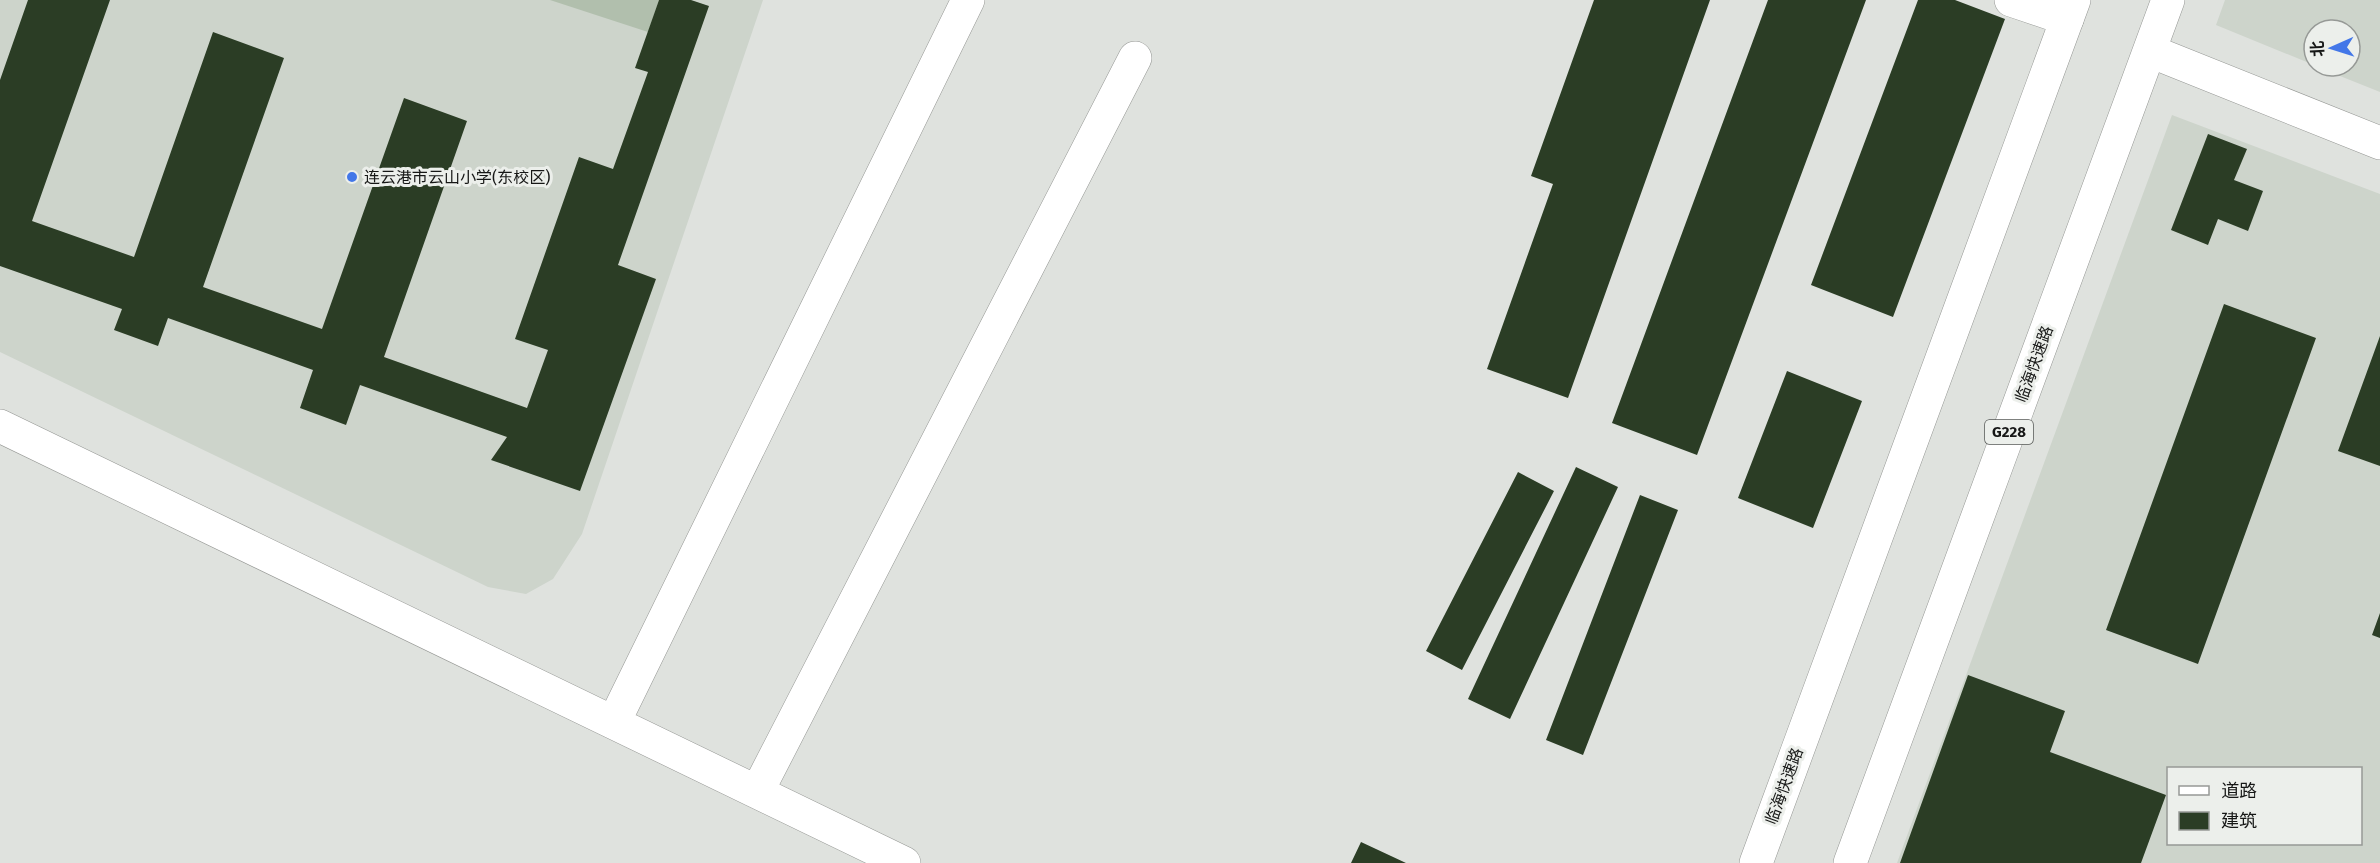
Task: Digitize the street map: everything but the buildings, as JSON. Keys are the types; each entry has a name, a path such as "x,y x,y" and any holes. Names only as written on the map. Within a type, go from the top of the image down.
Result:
{"main road":[{"path":"614,722 968,0"},
{"path":"2012,0 2070,10"},
{"name":"临海快速路","path":"1850,863 2168,0"},
{"name":"临海快速路","path":"1755,863 2070,10"},
{"path":"2150,51 2380,143"},
{"path":"757,792 1135,58"},
{"path":"0,426 904,863"}],"shaded area":[{"name":"连云港市云山小学(东校区)","path":"0,0 763,0 582,534 553,579 526,594 488,587 0,352"},
{"path":"2225,0 2380,0 2380,92 2345,78 2362,78 2362,18 2302,18 2302,60 2216,25"},
{"path":"2172,115 2380,194 2380,863 1897,863"}],"green space":[{"path":"550,0 659,0 648,32"}],"place":[{"name":"连云港市云山小学(东校区)","path":"352,177"}]}
